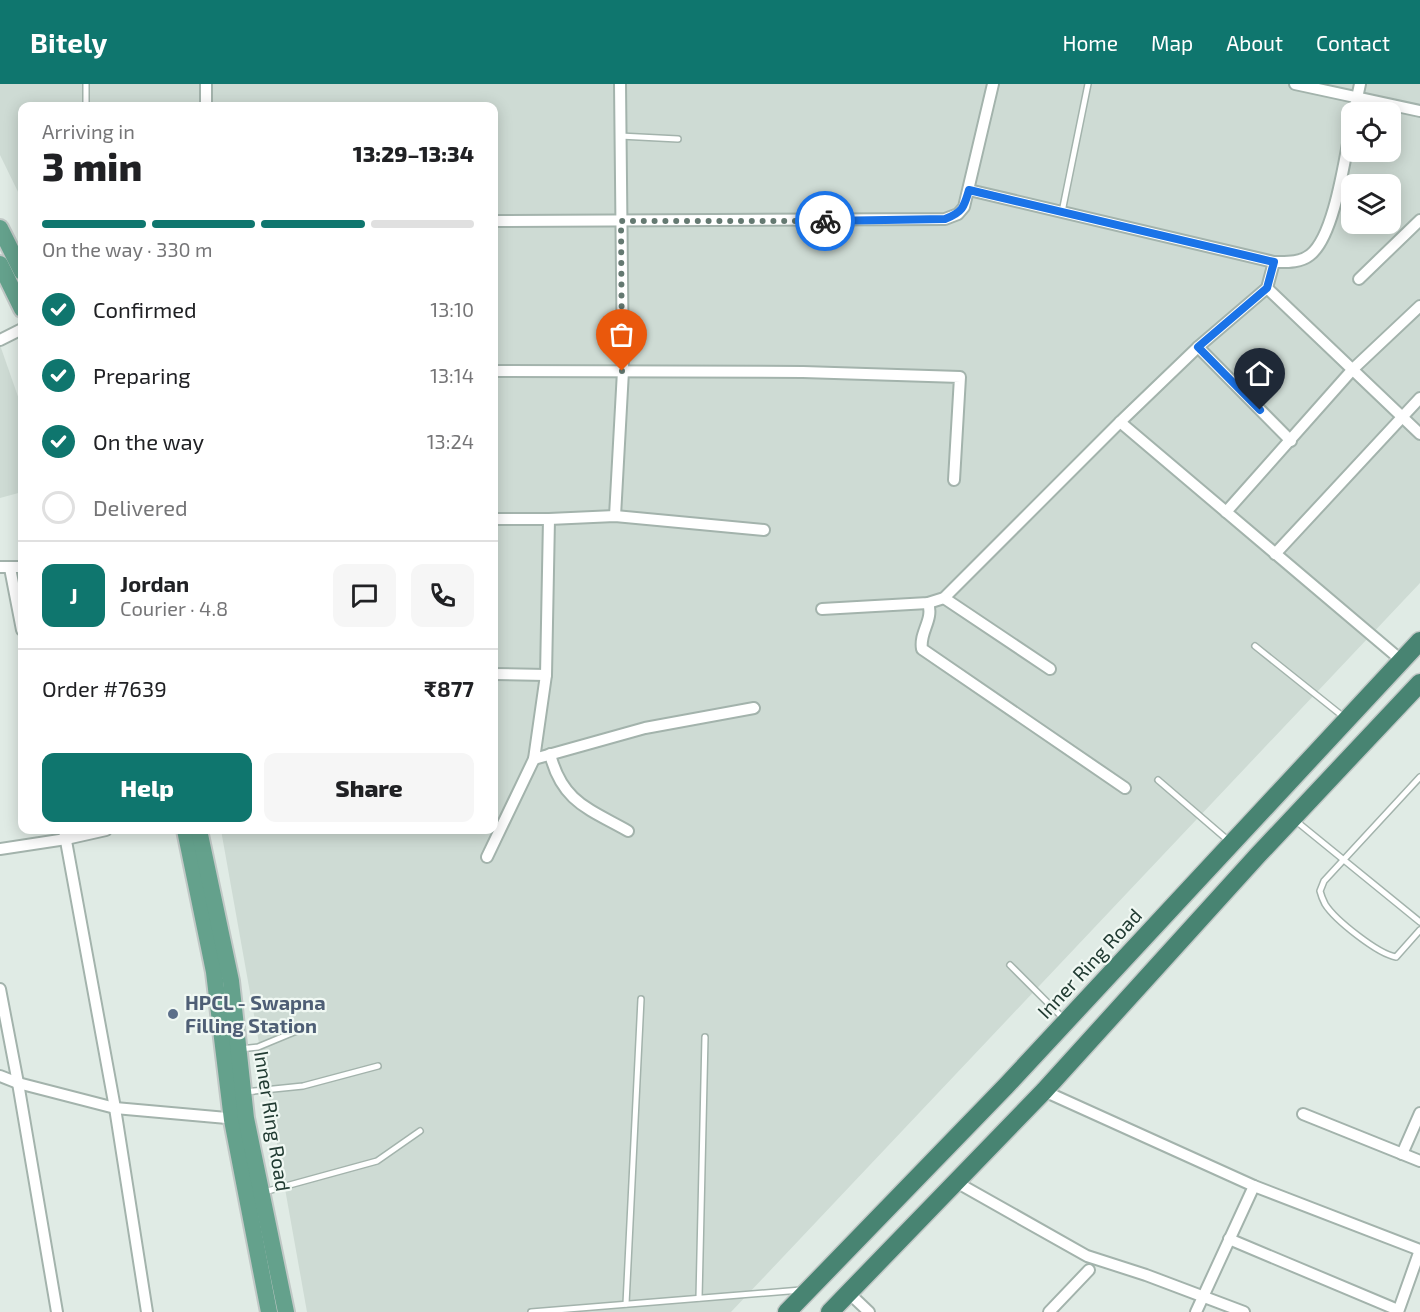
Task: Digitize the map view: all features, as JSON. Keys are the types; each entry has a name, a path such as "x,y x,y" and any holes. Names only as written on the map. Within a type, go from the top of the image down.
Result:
{"highway":[{"name":"Inner Ring Road","path":"787,1312 1066,1021 1420,641"},
{"path":"830,1312 1044,1091 1293,818 1420,683"},
{"path":"911,1184 933,1206"}],"main road":[{"path":"0,228 18,264"},
{"path":"0,264 18,301"},
{"name":"Inner Ring Road","path":"186,834 214,972 269,1312"},
{"name":"Inner Ring Road","path":"200,834 231,981 243,1093 239,1119 261,1192 286,1312"}],"street":[{"path":"206,84 206,102"},
{"path":"615,516 622,371 620,84"},
{"path":"498,221 945,219 958,214 964,207 993,84"},
{"path":"1295,84 1420,111"},
{"path":"1356,102 1360,84"},
{"path":"969,190 1274,262 1299,261 1319,247 1329,228 1343,162"},
{"path":"1359,279 1420,220"},
{"path":"822,609 928,603 944,598 1198,347 1267,288 1274,262"},
{"path":"1267,288 1420,434"},
{"path":"1226,512 1353,369 1420,306"},
{"path":"0,340 18,331"},
{"path":"1198,347 1291,441"},
{"path":"498,371 803,372 960,377 954,480"},
{"path":"1275,554 1420,398"},
{"path":"1120,422 1401,660"},
{"path":"498,519 615,516 764,530"},
{"path":"487,857 534,759 546,675 549,519"},
{"path":"5,567 18,615"},
{"path":"944,598 1050,669"},
{"path":"928,603 931,610 921,642 922,649 1125,788"},
{"path":"498,674 546,675"},
{"path":"534,759 645,728 754,708"},
{"path":"550,754 555,772 576,801 628,831"},
{"path":"0,849 65,834 115,1108 147,1312"},
{"path":"0,989 57,1312"},
{"path":"0,1076 18,1083 115,1108 239,1119"},
{"path":"1044,1091 1254,1186 1420,1250 1398,1311 1229,1239"},
{"path":"1402,1154 1420,1113"},
{"path":"1303,1114 1420,1161"},
{"path":"956,1182 1088,1256 1244,1312"},
{"path":"1196,1312 1254,1186"},
{"path":"1049,1312 1089,1270"},
{"path":"849,1293 869,1312"}],"lane":[{"path":"86,84 86,102"},
{"path":"1062,212 1088,84"},
{"path":"620,136 678,139"},
{"path":"1255,646 1346,720"},
{"path":"1420,777 1324,881 1320,891 1326,905 1334,914 1385,955 1396,957 1420,930"},
{"path":"1158,780 1232,843"},
{"path":"1293,818 1342,861 1420,922"},
{"path":"1010,964 1066,1021"},
{"path":"626,1304 641,999"},
{"path":"238,1049 258,1047 298,1030"},
{"path":"699,1298 705,1037"},
{"path":"243,1093 303,1086 378,1066"},
{"path":"261,1192 376,1161 420,1131"},
{"path":"531,1312 809,1289"}],"shaded area":[{"path":"0,84 1420,84 1420,583 731,1312 307,1312 222,834 498,834 498,102 18,102 18,192 0,155"},
{"path":"0,345 18,397 18,493 0,498"}],"way so far":[{"path":"622,371 621,221 825,221"}],"place":[{"name":"HPCL - Swapna Filling Station","path":"173,1014"}],"route":[{"path":"825,221 945,219 958,214 964,207 969,190 1274,262 1267,288 1198,347 1260,410"}]}
